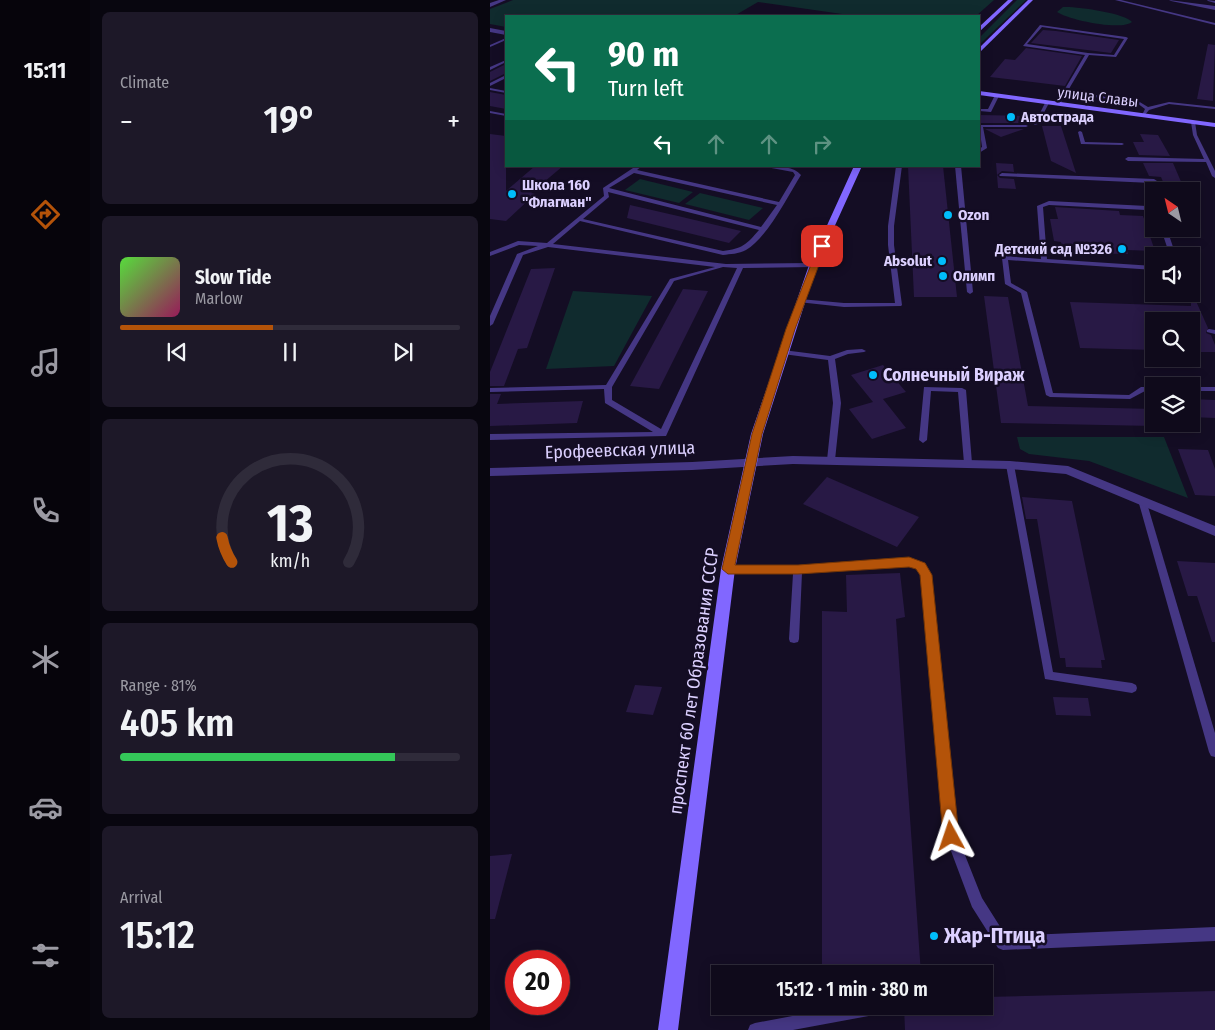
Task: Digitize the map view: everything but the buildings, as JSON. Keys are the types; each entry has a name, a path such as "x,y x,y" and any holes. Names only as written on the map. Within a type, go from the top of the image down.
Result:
{"main road":[{"path":"980,29 1011,0"},
{"path":"980,50 1031,0"},
{"name":"улица Славы","path":"980,93 1047,103 1146,112 1215,125"},
{"name":"проспект 60 лет Образования СССР","path":"668,1030 728,569 757,434 812,266 858,167"},
{"name":"проспект 60 лет Образования СССР","path":"855,176 863,167"}],"street":[{"path":"490,5 504,0"},
{"path":"1171,0 1215,8"},
{"path":"490,30 505,33"},
{"name":"Ерофеевская улица","path":"490,472 831,460 968,462 1010,465 1068,470 1215,531"}],"lane":[{"path":"1117,0 1215,24"},
{"path":"1209,0 1215,2"},
{"path":"1041,26 1126,38 1115,56 1088,54 1033,46 1024,45 1041,26"},
{"path":"490,46 505,39"},
{"path":"490,41 505,44"},
{"path":"1058,104 1088,54"},
{"path":"490,69 505,62"},
{"path":"490,84 505,76"},
{"path":"490,89 505,92"},
{"path":"1081,94 1138,102 1146,112 1169,102 1215,108"},
{"path":"980,110 989,110 998,96"},
{"path":"1036,124 1047,103"},
{"path":"490,112 505,115"},
{"path":"1193,122 1195,135 1215,176"},
{"path":"980,150 985,148 980,126 1026,126"},
{"path":"1080,132 1083,143 1122,144"},
{"path":"1128,158 1208,161"},
{"path":"605,189 639,167"},
{"path":"578,219 723,253 745,248 781,204 798,173 767,167"},
{"path":"800,301 844,306 899,306 891,245 891,226 899,167"},
{"path":"958,167 970,292"},
{"path":"634,171 781,204"},
{"path":"1002,175 1154,182"},
{"path":"490,324 520,254 548,244 607,196 605,189"},
{"path":"605,189 761,229"},
{"path":"1044,260 1040,206 1049,203 1145,208"},
{"path":"490,254 518,243 548,244 726,266 812,266"},
{"path":"1145,267 1005,258 1008,284 1024,292 1050,395 1130,397 1145,389"},
{"path":"663,434 608,401 608,388 672,280 726,266"},
{"path":"663,434 740,266"},
{"path":"783,352 831,358 847,352 862,351"},
{"path":"831,358 837,403 831,460"},
{"path":"490,390 608,388"},
{"path":"923,440 927,389 962,390 968,462"},
{"path":"1200,389 1215,389"},
{"path":"490,437 663,434"},
{"path":"1010,465 1049,676 1132,688"},
{"path":"1142,500 1215,752"},
{"path":"728,569 798,570 909,562 921,566 926,575 951,836 977,902 1003,943 1215,934"},
{"path":"794,639 798,570"},
{"path":"755,1030 836,1015"}],"green space":[{"path":"513,0 994,0 977,15 849,15 758,2 736,15 505,15 505,27 490,24 490,9"},
{"path":"1017,0 1026,0 980,44 980,37"},
{"path":"1063,7 1110,13 1132,22 1107,25 1083,21 1057,12"},
{"path":"640,179 693,192 679,203 625,190"},
{"path":"700,193 763,208 749,220 685,204"},
{"path":"573,291 652,296 614,366 546,369"},
{"path":"1017,437 1164,437 1188,498 1089,461 1029,454 1020,449"}],"place":[{"name":"Автострада","path":"1011,117"},
{"name":"Школа 160 \"Флагман\"","path":"512,194"},
{"name":"Ozon","path":"948,215"},
{"name":"Детский сад №326","path":"1122,249"},
{"name":"Absolut","path":"942,261"},
{"name":"Олимп","path":"943,276"},
{"name":"Солнечный Вираж","path":"873,375"},
{"name":"Жар-Птица","path":"934,936"}],"route":[{"path":"822,246 812,266 790,329 757,434 728,569 761,571 798,570 909,562 921,566 926,575 951,836"}]}
